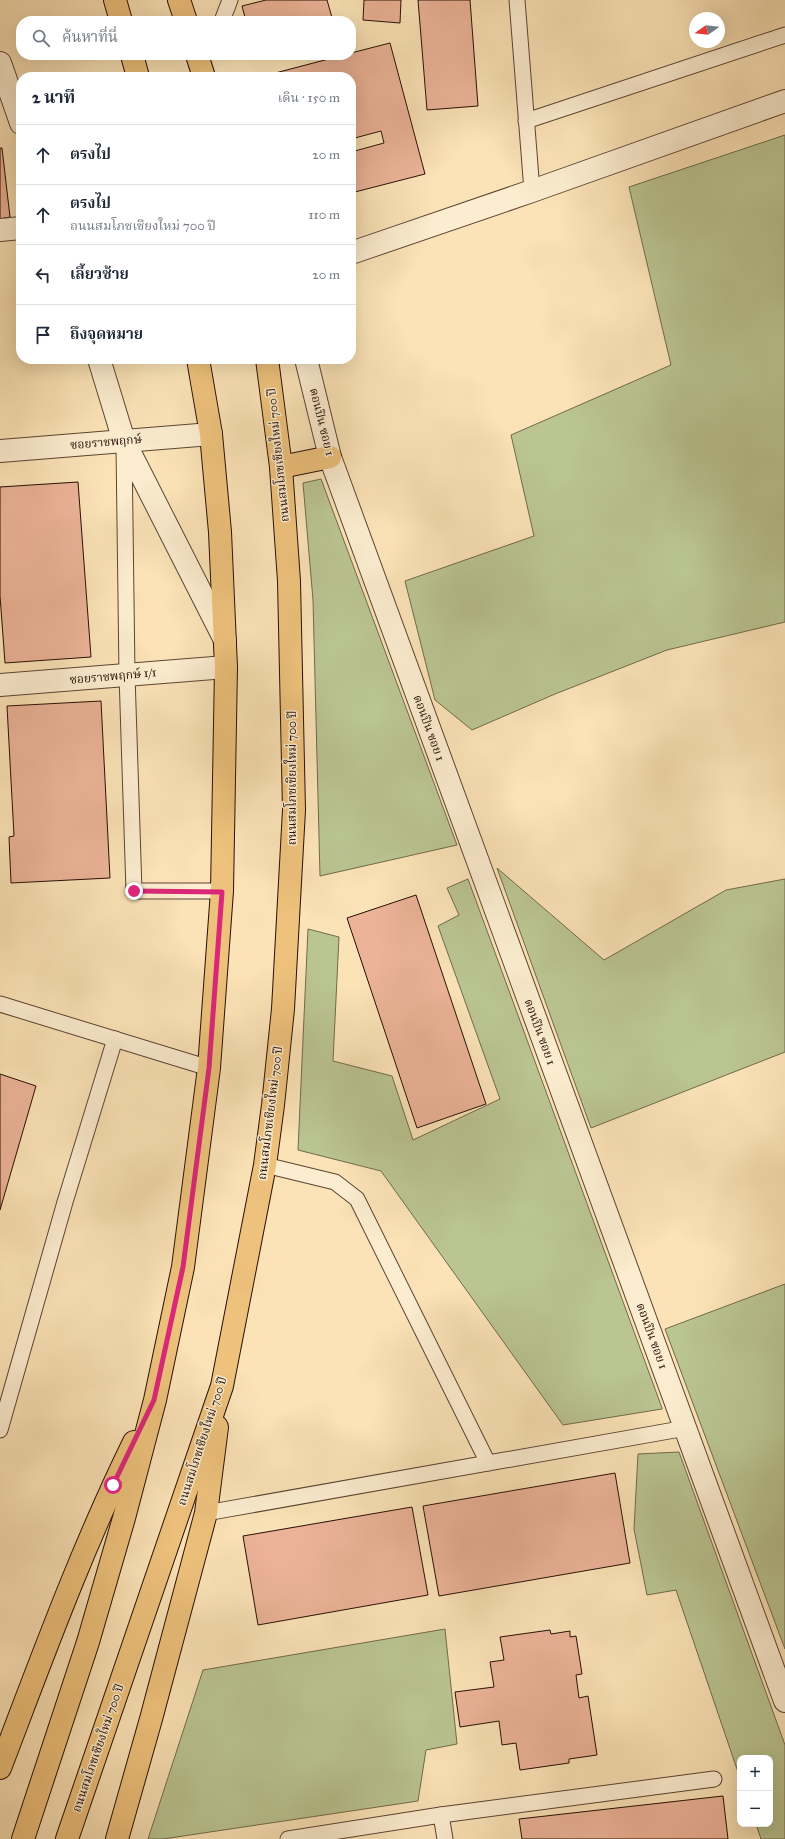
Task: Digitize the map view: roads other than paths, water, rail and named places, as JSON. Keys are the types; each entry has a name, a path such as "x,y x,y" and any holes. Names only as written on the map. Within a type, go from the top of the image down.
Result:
{"main road":[{"path":"114,0 119,16"},
{"path":"179,0 184,16"},
{"path":"133,60 137,72"},
{"path":"23,1839 88,1642 124,1518 154,1400 183,1267 209,1068 222,892 226,667 220,532 211,434 199,364"},
{"name":"ถนนสมโภชเชียงใหม่ 700 ปี","path":"67,1839 222,1386 265,1165 283,1009 294,810 289,581 281,467 268,364"},
{"path":"281,467 330,457"},
{"path":"117,1839 206,1513 222,1386"},
{"path":"0,1768 73,1581 113,1485 154,1400"}],"street":[{"path":"0,63 16,108"},
{"path":"356,251 532,191 785,101"},
{"path":"0,230 16,228"},
{"path":"101,364 124,441 225,640"},
{"name":"ดอนปิน ซอย 1","path":"307,364 330,457 785,1701"},
{"name":"ซอยราชพฤกษ์","path":"0,452 211,434"},
{"name":"ซอยราชพฤกษ์ 1/1","path":"0,685 226,667"}],"lane":[{"path":"224,16 230,0"},
{"path":"517,0 532,191"},
{"path":"526,121 785,35"},
{"path":"124,441 134,891 222,892"},
{"path":"0,1004 209,1068"},
{"path":"0,1430 65,1202 115,1039"},
{"path":"265,1165 335,1182 357,1199 488,1463"},
{"path":"206,1513 686,1428"},
{"path":"288,1839 441,1815 714,1779"},
{"path":"441,1815 445,1839"}]}
